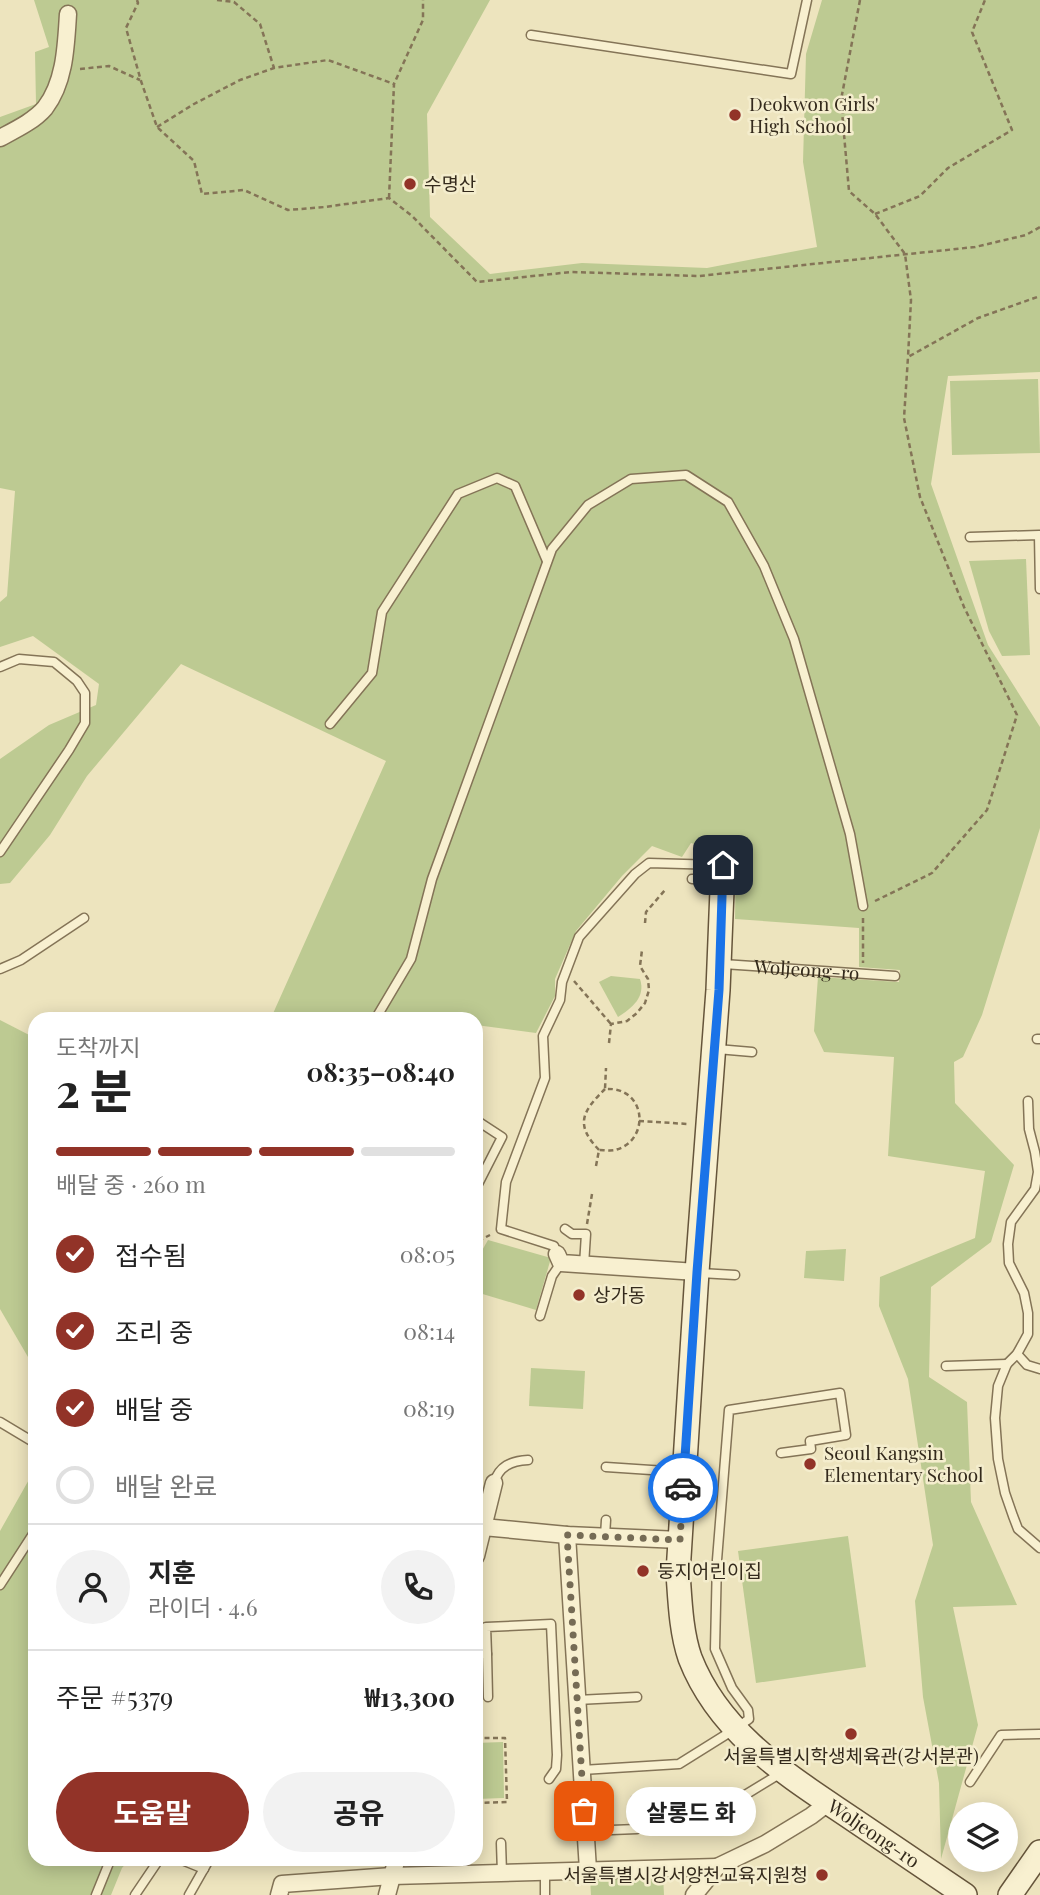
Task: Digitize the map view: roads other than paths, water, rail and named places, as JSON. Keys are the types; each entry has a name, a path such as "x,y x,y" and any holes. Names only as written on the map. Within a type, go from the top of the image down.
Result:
{"street":[{"path":"0,138 27,123 44,108 57,87 63,70 68,14"},
{"name":"Woljeong-ro","path":"723,873 720,964 678,1573 681,1614 690,1656 706,1692 736,1730 770,1762 965,1895"},
{"path":"559,1259 584,1265 697,1272"},
{"path":"494,1483 483,1527 567,1535 605,1528 680,1540"},
{"path":"567,1535 588,1870"},
{"path":"279,1895 282,1884 393,1876 717,1867 765,1844 828,1803"},
{"path":"1010,1895 1040,1853"},
{"path":"387,1895 395,1866"},
{"path":"694,1895 717,1867"}],"lane":[{"path":"531,35 791,75 807,0"},
{"path":"380,1012 411,959 432,879 551,549 588,505 631,479 686,475 728,502 764,566 794,639 850,834 863,906"},
{"path":"330,724 372,673 382,612 458,494 497,478 515,486 547,561"},
{"path":"970,537 1039,535 1040,589"},
{"path":"0,667 19,659 54,662 77,681 85,692 85,723 0,852"},
{"path":"540,1316 559,1259 554,1246 501,1229 506,1182 545,1078 543,1036 560,1000 562,982 579,937 635,874 649,863 723,873"},
{"path":"692,879 723,873"},
{"path":"0,970 21,960 84,918"},
{"name":"Woljeong-ro","path":"720,964 895,976"},
{"path":"714,1049 752,1052"},
{"path":"1028,1101 1029,1129 1038,1152 1038,1188 1012,1222 1008,1244 1009,1264 1024,1293 1028,1334 1017,1354 1007,1364 998,1386 995,1418 998,1459 1005,1493 1018,1530 1040,1548"},
{"path":"483,1125 502,1137 483,1174"},
{"path":"565,1230 572,1234 586,1234 584,1265"},
{"path":"697,1272 736,1275"},
{"path":"1017,1354 1027,1365 1040,1369"},
{"path":"946,1366 1007,1364"},
{"path":"582,1770 679,1764 736,1730 748,1719 748,1710 732,1688 715,1649 717,1560 729,1410 839,1392 846,1435 810,1441 811,1449 781,1453"},
{"path":"0,1422 28,1439"},
{"path":"494,1483 497,1473 504,1466 515,1461 528,1461"},
{"path":"606,1467 684,1472"},
{"path":"0,1585 28,1542"},
{"path":"488,1697 486,1627 551,1624 557,1755 556,1769 549,1779"},
{"path":"578,1700 636,1697"},
{"path":"970,1782 1001,1735 1040,1734"},
{"path":"732,1803 783,1772"},
{"path":"586,1831 636,1829 635,1800"},
{"path":"501,1843 502,1873"},
{"path":"96,1895 108,1866"},
{"path":"135,1895 155,1866"},
{"path":"197,1866 204,1869"},
{"path":"189,1895 206,1866"},
{"path":"545,1871 545,1895"}],"place":[{"name":"Deokwon Girls' High School","path":"735,115"},
{"name":"수명산","path":"410,184"},
{"name":"상가동","path":"579,1295"},
{"name":"Seoul Kangsin Elementary School","path":"810,1464"},
{"name":"둥지어린이집","path":"643,1571"},
{"name":"서울특별시학생체육관(강서분관)","path":"851,1734"},
{"name":"살롱드 화","path":"584,1811"},
{"name":"서울특별시강서양천교육지원청","path":"822,1875"}]}
